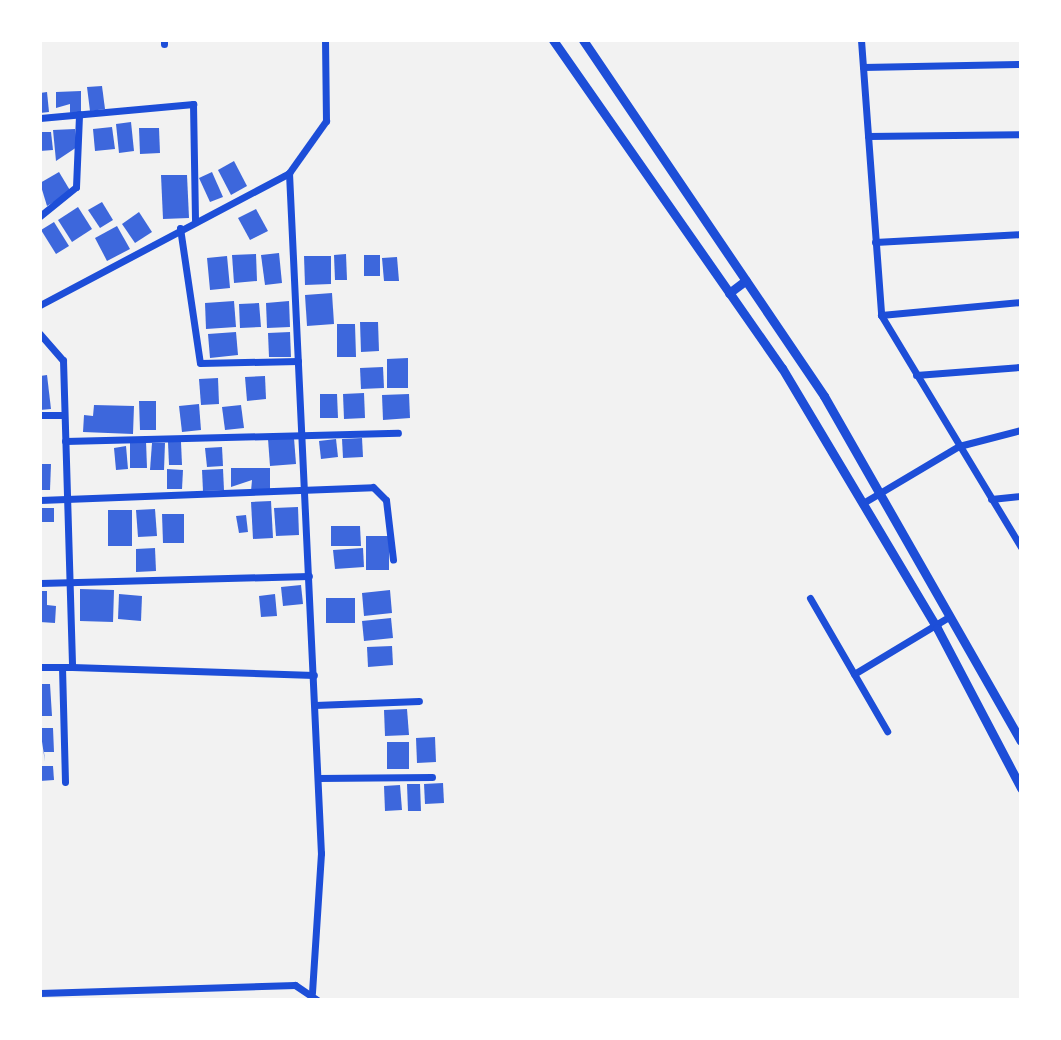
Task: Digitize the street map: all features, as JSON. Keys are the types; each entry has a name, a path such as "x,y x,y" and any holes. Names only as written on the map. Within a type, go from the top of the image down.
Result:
{"street":[{"path":"40,305 195,220 289,173 326,121 330,79 326,40"},
{"path":"553,40 729,293 863,503 935,625 1021,788"},
{"path":"583,40 824,396 1021,741"},
{"path":"862,40 881,315 1021,547"},
{"path":"863,67 1021,64"},
{"path":"40,117 193,104 195,220"},
{"path":"40,216 76,187 79,114"},
{"path":"868,136 1021,134"},
{"path":"40,993 98,988 295,985 314,996 318,972 321,853 289,173"},
{"path":"180,228 200,363 298,361"},
{"path":"875,243 1021,234"},
{"path":"729,293 746,280"},
{"path":"881,315 1021,302"},
{"path":"40,334 63,360 72,667"},
{"path":"916,375 1021,367"},
{"path":"40,415 64,415"},
{"path":"863,503 959,446 1021,430"},
{"path":"65,441 302,432 398,433"},
{"path":"40,500 305,494 379,489 386,500 393,560"},
{"path":"991,499 1021,496"},
{"path":"40,583 309,576"},
{"path":"810,598 887,731"},
{"path":"854,674 950,616"},
{"path":"40,667 314,675"},
{"path":"62,667 65,782"},
{"path":"315,705 419,701"},
{"path":"318,778 432,777"},
{"path":"98,988 99,1000"}],"building":[{"path":"102,86 105,109 90,111 87,87"},
{"path":"81,91 81,112 70,113 70,104 56,108 56,92"},
{"path":"47,92 49,112 40,113 40,93"},
{"path":"131,122 134,151 119,153 116,124"},
{"path":"112,127 115,149 95,151 93,129"},
{"path":"139,128 159,128 160,153 140,154"},
{"path":"75,129 77,147 56,161 53,130"},
{"path":"40,132 51,132 53,150 40,151"},
{"path":"234,161 247,186 231,195 218,170"},
{"path":"59,172 71,192 47,206 40,183"},
{"path":"212,172 223,197 210,202 199,178"},
{"path":"161,175 187,175 189,218 163,219"},
{"path":"102,202 113,220 100,228 88,210"},
{"path":"78,207 92,229 72,242 58,220"},
{"path":"256,209 268,231 250,240 238,218"},
{"path":"139,212 152,232 135,243 122,224"},
{"path":"54,222 69,246 56,254 41,230"},
{"path":"117,226 130,249 107,261 95,238"},
{"path":"279,253 282,283 265,285 261,255"},
{"path":"256,254 257,281 234,283 232,255"},
{"path":"346,254 347,280 335,280 334,255"},
{"path":"364,255 380,255 380,276 364,276"},
{"path":"227,256 230,288 210,290 207,258"},
{"path":"304,256 331,256 331,284 305,285"},
{"path":"397,257 399,281 384,281 382,258"},
{"path":"332,293 334,324 307,326 305,295"},
{"path":"234,301 236,327 206,329 205,303"},
{"path":"289,301 290,327 267,328 266,303"},
{"path":"259,303 261,327 240,328 239,304"},
{"path":"360,322 378,322 379,351 361,352"},
{"path":"337,324 355,324 356,357 337,357"},
{"path":"236,332 238,355 210,358 208,334"},
{"path":"290,332 291,357 269,357 268,333"},
{"path":"408,358 408,388 387,388 387,359"},
{"path":"383,367 384,388 361,389 360,368"},
{"path":"47,375 51,409 40,410 40,376"},
{"path":"265,376 266,399 247,401 245,377"},
{"path":"218,378 219,404 201,405 199,379"},
{"path":"364,393 365,418 344,419 343,394"},
{"path":"320,394 337,394 338,418 320,418"},
{"path":"409,394 410,418 383,420 382,395"},
{"path":"139,401 156,401 156,430 140,430"},
{"path":"199,404 201,430 182,432 179,406"},
{"path":"94,405 134,406 133,434 83,432 84,415 93,416"},
{"path":"241,405 244,428 225,430 222,407"},
{"path":"294,438 296,464 270,466 268,439"},
{"path":"362,438 363,457 343,458 342,439"},
{"path":"336,439 338,457 321,459 319,441"},
{"path":"146,441 147,468 130,468 130,442"},
{"path":"168,442 181,442 182,465 169,465"},
{"path":"152,443 165,443 164,470 150,470"},
{"path":"126,446 128,469 116,470 114,448"},
{"path":"222,447 223,466 207,467 205,448"},
{"path":"40,464 51,464 50,490 40,490"},
{"path":"231,468 270,468 270,491 251,491 252,480 231,487"},
{"path":"167,469 183,470 182,489 167,489"},
{"path":"223,469 224,490 203,491 202,470"},
{"path":"271,501 273,538 253,539 251,502"},
{"path":"298,507 299,535 276,536 274,508"},
{"path":"40,508 54,508 54,522 40,522"},
{"path":"155,509 157,536 138,537 136,510"},
{"path":"108,510 132,510 132,546 108,546"},
{"path":"162,514 184,514 184,543 163,543"},
{"path":"246,515 248,532 239,533 236,516"},
{"path":"331,526 360,526 361,546 331,546"},
{"path":"366,536 389,536 389,570 366,570"},
{"path":"155,548 156,571 136,572 136,549"},
{"path":"363,548 364,567 335,569 333,550"},
{"path":"301,585 303,604 283,606 281,587"},
{"path":"80,589 114,590 113,622 80,621"},
{"path":"390,590 392,613 364,616 362,593"},
{"path":"40,591 47,591 47,605 56,606 55,623 40,622"},
{"path":"119,594 142,596 141,621 118,619"},
{"path":"275,594 277,616 261,617 259,596"},
{"path":"326,598 355,598 355,623 326,623"},
{"path":"391,618 393,638 364,641 362,621"},
{"path":"392,646 393,665 368,667 367,647"},
{"path":"40,684 50,684 52,716 40,716"},
{"path":"407,709 409,735 385,736 384,710"},
{"path":"40,728 53,728 54,752 44,752 45,762"},
{"path":"435,737 436,762 417,763 416,738"},
{"path":"387,742 409,742 409,769 387,769"},
{"path":"40,766 53,766 54,780 40,781"},
{"path":"443,783 444,803 425,804 424,784"},
{"path":"407,784 420,784 421,811 408,811"},
{"path":"400,785 402,810 385,811 384,786"}]}
